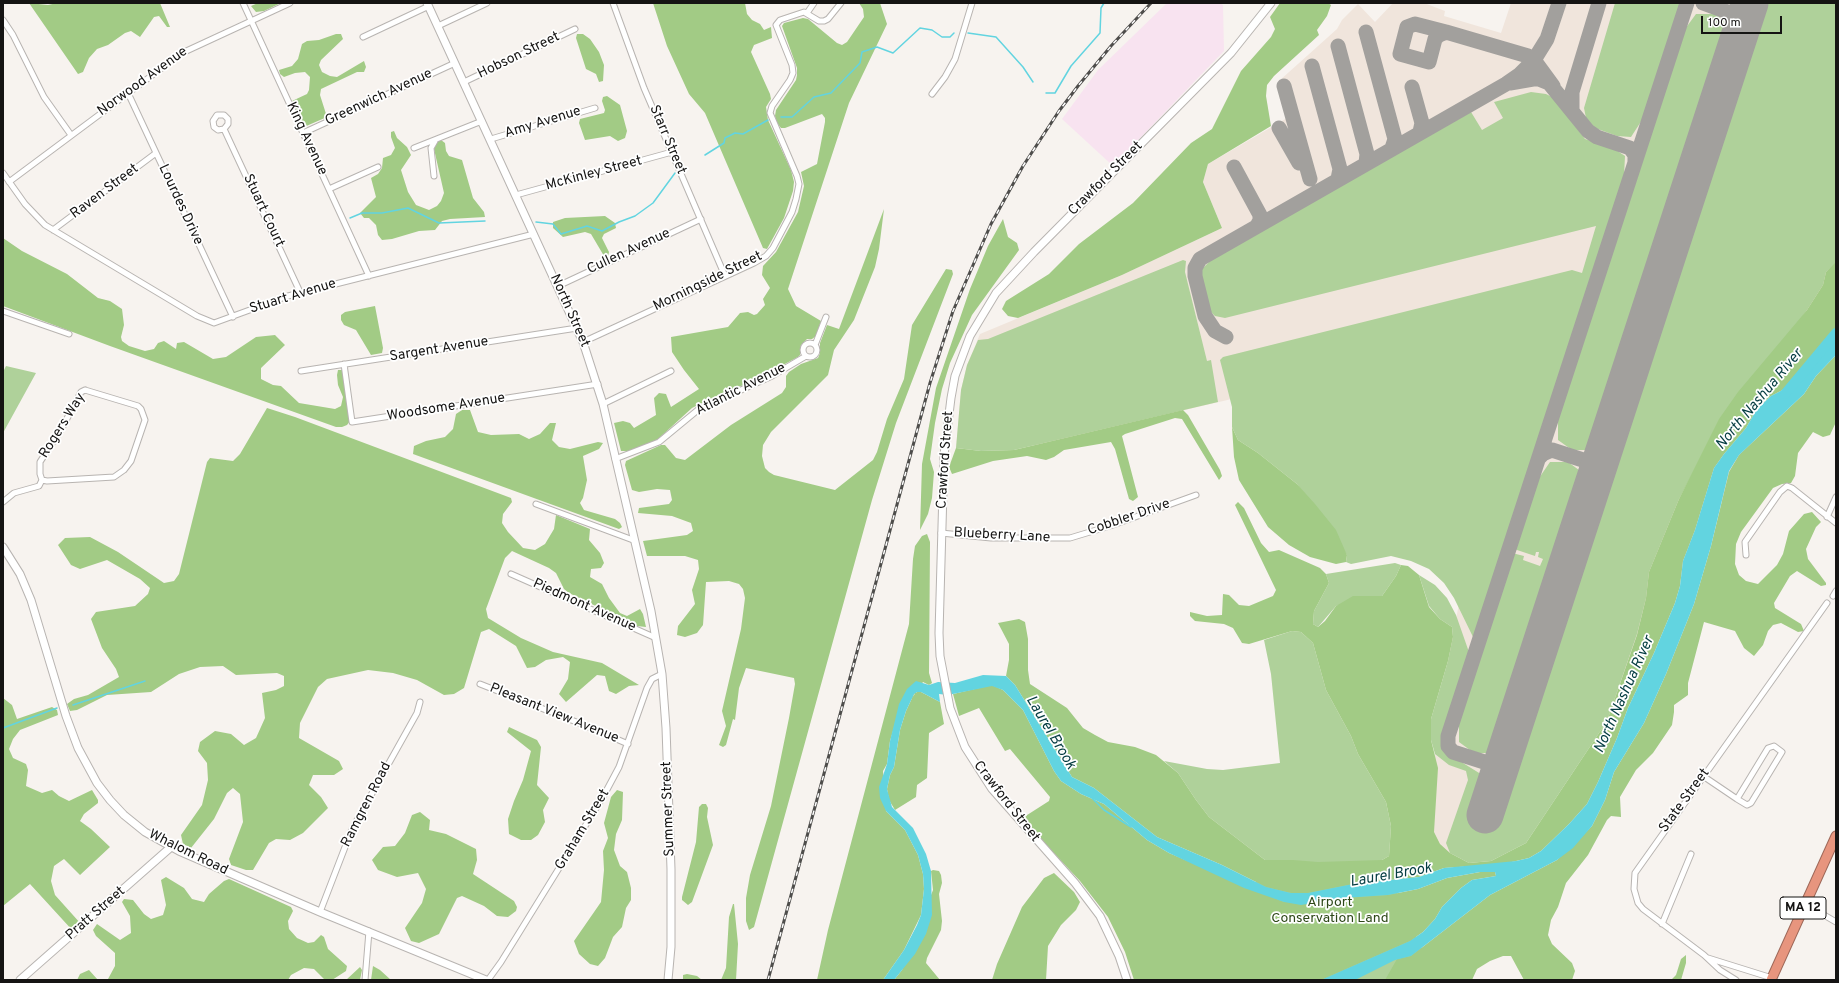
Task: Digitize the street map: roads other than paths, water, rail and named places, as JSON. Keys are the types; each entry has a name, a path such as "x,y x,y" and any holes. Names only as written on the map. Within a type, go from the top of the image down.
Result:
{"highway":[{"name":"MA 12","path":"1772,979 1836,836"}],"main road":[{"name":"Crawford Street","path":"1127,980 1110,936 1088,900 1001,800 973,761 957,728 948,700 940,656 939,633 944,455 951,398 962,356 970,336 983,313 1007,280 1232,53 1271,3"},
{"name":"North Street","path":"428,4 583,342 598,384 603,404 656,638"},
{"name":"Whalom Road","path":"3,547 17,568 29,594 71,732 90,772 110,800 124,815 145,832 171,848 320,912 487,980"},
{"name":"Summer Street","path":"656,638 662,674 667,743 671,874 671,947 668,980"},
{"name":"Pratt Street","path":"20,980 171,848"}],"street":[{"name":"King Avenue","path":"243,3 369,276"},
{"name":"Norwood Avenue","path":"9,182 71,134 186,51 290,3"},
{"path":"438,26 487,3"},
{"name":"Starr Street","path":"613,3 644,88 725,276"},
{"path":"814,3 807,13 820,21 828,19 841,3"},
{"path":"932,94 945,77 954,59 968,11 972,3"},
{"path":"363,37 428,4"},
{"name":"Morningside Street","path":"583,342 754,263 771,250 792,212 798,184 797,176 770,111 793,73 792,65 776,25 778,21 790,16 801,12 807,13"},
{"path":"3,20 13,35 44,97 71,134"},
{"name":"Hobson Street","path":"464,82 575,29"},
{"name":"Greenwich Avenue","path":"303,133 455,63"},
{"name":"Lourdes Drive","path":"128,93 233,316"},
{"name":"Amy Avenue","path":"491,139 595,108"},
{"path":"414,148 482,122"},
{"name":"Stuart Court","path":"224,129 300,292"},
{"path":"434,176 431,146 437,139"},
{"name":"McKinley Street","path":"516,195 672,152"},
{"name":"Raven Street","path":"53,230 156,153"},
{"path":"329,189 378,167"},
{"name":"Stuart Avenue","path":"3,173 30,210 53,230 201,318 217,322 261,304 300,292 534,234"},
{"name":"Cullen Avenue","path":"558,286 701,219"},
{"path":"4,312 69,334"},
{"name":"Atlantic Avenue","path":"814,345 826,317"},
{"name":"Sargent Avenue","path":"301,371 577,328"},
{"name":"Atlantic Avenue","path":"615,459 658,442 699,409 772,376 806,356 810,358 816,355 817,348 810,343 804,346 803,350 806,356"},
{"name":"Woodsome Avenue","path":"344,364 352,422 598,384"},
{"path":"603,404 671,371"},
{"name":"Rogers Way","path":"90,390 138,406 141,409 144,420 131,461 120,474 105,479 42,480 40,474 40,462 62,428 81,392 90,390"},
{"name":"Rogers Way","path":"3,502 14,493 38,486 42,480"},
{"path":"1746,555 1745,542 1780,492 1786,487 1792,488 1836,523"},
{"name":"Cobbler Drive","path":"1062,538 1088,533 1113,525 1196,495"},
{"path":"1827,517 1836,497"},
{"path":"536,504 633,540"},
{"name":"Blueberry Lane","path":"941,533 991,538 1062,538"},
{"name":"Piedmont Avenue","path":"511,574 656,638"},
{"name":"State Street","path":"1736,980 1720,970 1650,916 1638,903 1634,889 1635,873 1827,603"},
{"name":"Graham Street","path":"487,980 501,962 604,797 628,744 647,688 652,680 662,674"},
{"name":"Pleasant View Avenue","path":"480,684 584,724 628,744"},
{"name":"Ramgren Road","path":"320,912 352,829 417,714 420,702"},
{"path":"1704,776 1737,799 1747,805 1751,803 1782,752 1774,746 1768,748 1737,799"},
{"path":"1662,924 1691,854"},
{"path":"1805,904 1836,922"},
{"path":"365,980 369,931"},
{"path":"1706,958 1772,979"}],"water":[{"path":"1836,333 1836,355 1816,376 1804,394 1739,455 1729,471 1711,546 1694,604 1666,674 1644,723 1614,772 1605,800 1592,826 1573,848 1557,860 1490,895 1411,956 1395,960 1355,980 1321,980 1410,941 1423,932 1435,919 1442,907 1461,888 1472,880 1496,876 1495,872 1480,872 1447,878 1418,889 1388,895 1344,898 1301,905 1284,902 1244,888 1169,853 1147,840 1104,804 1081,794 1061,781 1054,771 1023,710 1003,690 992,686 948,695 939,694 940,702 921,692 917,692 914,694 906,711 900,730 894,767 890,775 887,789 892,807 913,828 926,854 931,871 932,915 926,934 915,954 894,980 883,980 904,950 917,925 921,915 924,889 923,874 918,855 905,830 886,811 880,798 879,787 887,764 890,741 899,704 907,689 916,681 929,685 938,682 955,683 983,675 1006,676 1015,685 1072,777 1094,788 1157,837 1222,865 1266,887 1291,893 1308,893 1353,884 1419,877 1444,868 1516,861 1529,858 1541,851 1587,804 1598,782 1628,708 1654,653 1675,603 1680,586 1683,561 1695,530 1714,468 1746,428 1757,409 1771,396 1798,382 1806,370 1816,362"}],"waterway":[{"path":"1046,93 1055,93 1071,66 1100,33 1101,8 1104,3"},
{"path":"781,117 792,117 814,97 831,93 860,63 862,52 877,47 893,53 920,28 932,30 942,37 950,37 954,33"},
{"path":"968,33 996,37 1023,67 1033,82"},
{"path":"705,155 724,143 725,138 735,133 743,134 768,120"},
{"path":"536,222 553,224 561,234 587,226 602,231 635,216 653,203 675,173"},
{"path":"350,218 362,213 382,213 408,208 439,223 485,221"},
{"name":"North Nashua River","path":"1785,394 1836,333"},
{"path":"73,705 145,681"},
{"path":"3,728 57,708"},
{"name":"Laurel Brook","path":"1092,798 1104,810 1131,827"}],"railway":[{"path":"768,980 930,383 953,311 991,224 1023,166 1059,111 1078,86 1111,46 1151,3"}],"park label":[{"name":"Airport Conservation Land","path":"1330,912"}]}
